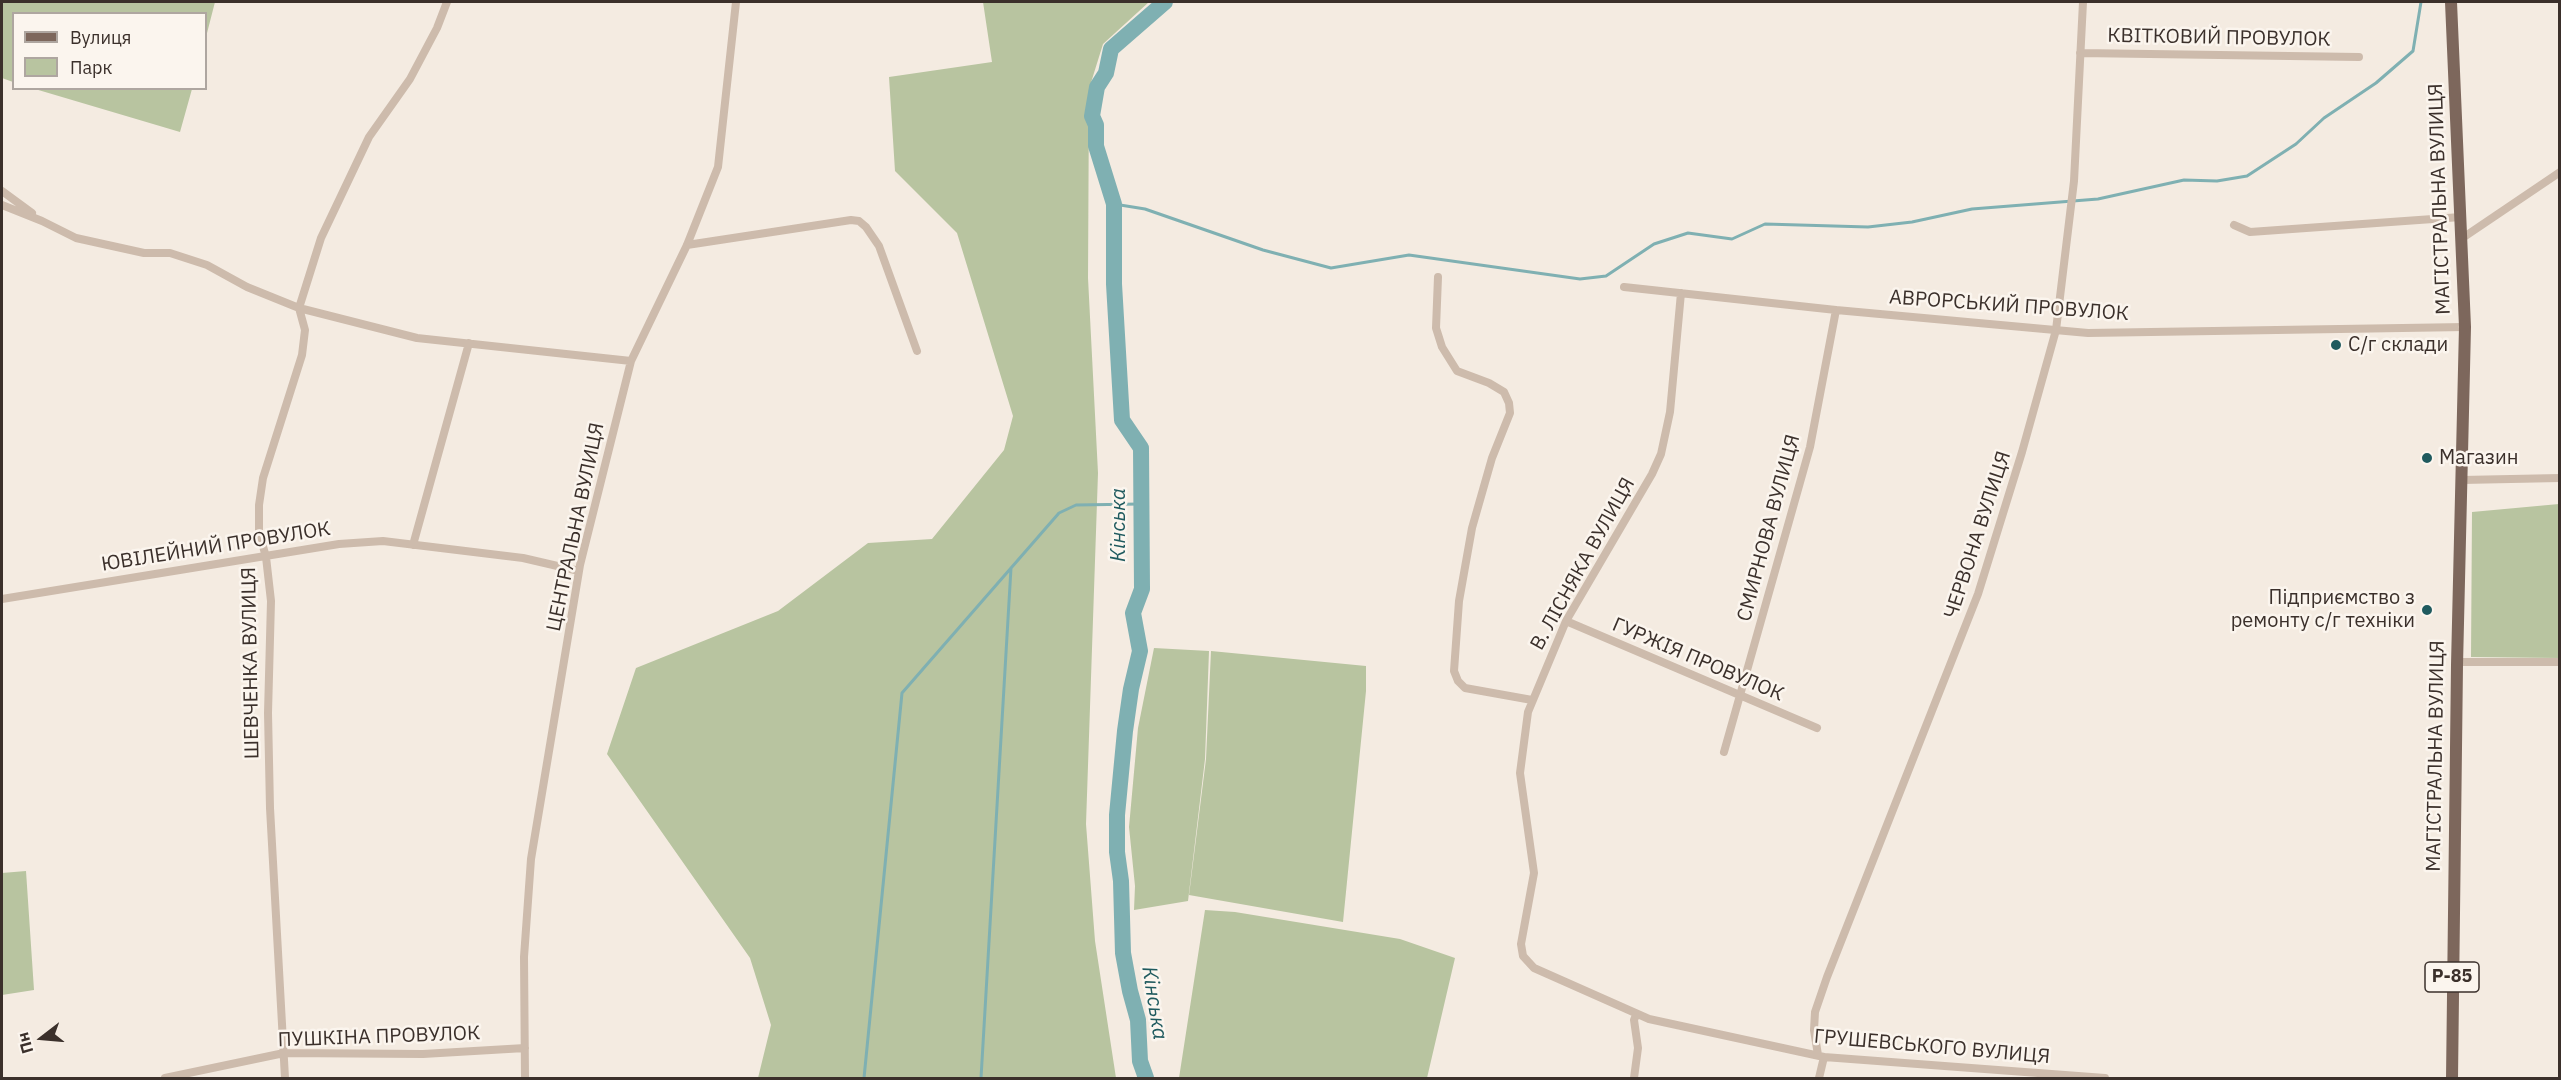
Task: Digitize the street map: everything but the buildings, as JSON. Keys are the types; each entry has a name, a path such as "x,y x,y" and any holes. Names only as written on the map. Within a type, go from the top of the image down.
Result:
{"main road":[{"name":"МАГІСТРАЛЬНА ВУЛИЦЯ","path":"2451,2 2465,327 2457,662 2452,1078"}],"street":[{"name":"ШЕВЧЕНКА ВУЛИЦЯ","path":"285,1078 270,808 268,712 271,601 266,556 259,532 260,496 263,478 302,355 305,330 299,308 321,238 369,137 410,79 437,27 447,2"},
{"name":"ЦЕНТРАЛЬНА ВУЛИЦЯ","path":"525,1078 524,957 531,859 579,571 631,361 687,246 718,167 736,2"},
{"name":"ЧЕРВОНА ВУЛИЦЯ","path":"1819,1078 1821,1056 1814,1030 1815,1012 1978,594 2022,452 2056,330 2074,181 2082,2"},
{"name":"КВІТКОВИЙ ПРОВУЛОК","path":"2079,52 2359,57"},
{"path":"2462,239 2559,172"},
{"path":"2,190 42,220"},
{"path":"2,205 42,220 76,238 144,253 170,253 207,265 247,287 299,308 417,338 631,361"},
{"path":"2234,225 2250,232 2461,217"},
{"path":"687,246 850,220 859,221 879,246 917,351"},
{"path":"1438,277 1436,328 1442,347 1458,371 1489,383 1504,392 1510,413 1492,458 1472,528 1459,601 1454,671 1458,681 1465,688 1532,699"},
{"name":"АВРОРСЬКИЙ ПРОВУЛОК","path":"1623,287 1836,310 2088,333 2465,327"},
{"name":"В. ЛІСНЯКА ВУЛИЦЯ","path":"1523,956 1521,944 1534,873 1520,773 1522,746 1532,699 1566,621 1652,474 1661,454 1670,412 1681,293"},
{"name":"СМИРНОВА ВУЛИЦЯ","path":"1724,752 1810,447 1836,310"},
{"path":"413,545 469,343"},
{"path":"2462,480 2559,478"},
{"name":"ЮВІЛЕЙНИЙ ПРОВУЛОК","path":"2,599 339,544 383,541 523,558 579,571"},
{"name":"ГУРЖІЯ ПРОВУЛОК","path":"1566,621 1817,728"},
{"path":"2457,662 2559,662"},
{"name":"ГРУШЕВСЬКОГО ВУЛИЦЯ","path":"1523,956 1534,968 1636,1015 1821,1056 2010,1075 2105,1078"},
{"path":"1634,1078 1638,1048 1634,1020 1636,1015"},
{"name":"ПУШКІНА ПРОВУЛОК","path":"165,1078 285,1053 423,1054 525,1048"}],"green space":[{"path":"2,2 215,2 207,33 207,12 12,12 12,82 2,78"},
{"path":"983,2 1149,2 1103,44 1089,89 1088,278 1098,473 1086,824 1095,941 1116,1078 758,1078 771,1025 750,958 607,754 636,668 778,611 868,543 932,539 1004,450 1013,416 957,233 895,171 889,77 992,62"},
{"path":"38,90 192,90 180,132"},
{"path":"2559,504 2559,658 2471,657 2472,512"},
{"path":"1154,648 1209,651 1205,759 1188,901 1134,910 1135,886 1129,827 1138,728"},
{"path":"1211,651 1366,666 1366,691 1343,922 1189,895 1206,759"},
{"path":"26,871 34,990 2,995 2,873"},
{"path":"1205,910 1235,912 1400,939 1455,958 1427,1078 1179,1078"}],"waterway":[{"name":"Кінська","path":"1146,1078 1140,1061 1138,1020 1123,953 1121,881 1117,852 1117,815 1125,731 1131,689 1140,651 1133,613 1142,589 1141,448 1122,420 1114,284 1114,204 1096,146 1096,125 1092,116 1097,87 1106,73 1111,49 1165,2"},
{"path":"1114,204 1145,209 1263,250 1331,268 1409,255 1580,279 1606,276 1654,244 1688,233 1732,239 1765,224 1868,227 1912,222 1972,209 2098,199 2184,180 2217,181 2247,176 2296,144 2324,118 2376,83 2413,51 2421,2"},
{"path":"864,1078 902,693 1059,513 1076,505 1140,504"},
{"path":"981,1078 1011,568"}],"place":[{"name":"С/г склади","path":"2336,345"},
{"name":"Магазин","path":"2427,458"},
{"name":"Підприємство з ремонту с/г техніки","path":"2427,610"}]}
